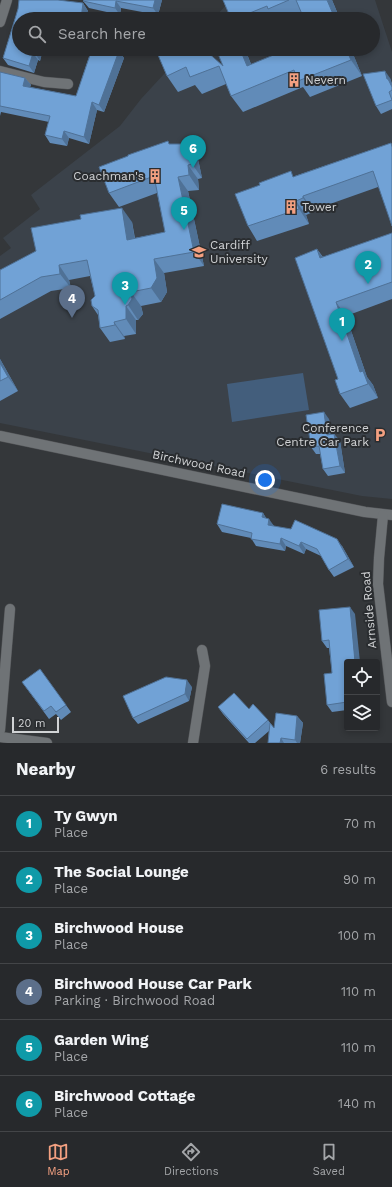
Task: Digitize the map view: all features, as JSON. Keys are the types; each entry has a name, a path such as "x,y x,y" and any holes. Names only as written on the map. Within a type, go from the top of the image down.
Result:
{"street":[{"path":"0,22 7,0"},
{"path":"0,71 44,82 68,84"},
{"name":"Birchwood Road","path":"0,436 388,515"},
{"name":"Arnside Road","path":"388,515 379,558 378,584 392,702"},
{"path":"0,730 10,609"},
{"path":"193,743 205,666 202,650"},
{"path":"0,737 47,743"}],"shaded area":[{"name":"Cardiff University","path":"231,0 375,0 379,12 220,12"},
{"name":"Cardiff University","path":"380,15 392,52 392,499 362,496 0,423 0,256 11,248 3,238 40,209 31,195 120,126 141,99 181,56 380,56"},
{"path":"303,373 309,410 232,422 227,384"}],"building":[{"path":"19,0 58,0 83,3 82,12 17,12"},
{"path":"155,0 153,8 116,1 115,8 83,1"},
{"path":"223,0 289,0 268,9 267,6 252,12 228,12"},
{"path":"296,0 327,0 332,12 301,12"},
{"path":"12,29 12,56 32,56 29,66 3,58"},
{"path":"90,56 117,56 99,105 92,102 84,137 64,131 62,139 45,135 50,116 0,106 0,72 25,78 23,86 76,96"},
{"path":"158,56 212,56 223,66 219,56 243,56 247,66 271,56 349,56 351,60 298,81 294,70 231,96 219,66 190,77 186,67 167,76"},
{"path":"385,71 387,79 392,87 392,90 389,92 392,100 376,106 363,74"},
{"path":"168,141 169,144 188,144 192,164 188,165 189,175 178,177 194,252 154,259 157,278 151,288 131,292 132,299 126,306 126,319 114,322 115,325 100,328 98,310 92,306 91,300 95,296 87,260 59,265 60,274 41,277 0,300 0,270 36,251 31,228 81,219 80,215 122,208 127,240 165,232 154,176 109,193 99,167"},
{"path":"391,143 392,226 373,171 303,196 303,198 296,201 299,209 248,226 235,194 291,171 293,177"},
{"path":"392,233 392,282 336,302 360,372 363,371 368,384 340,394 335,380 338,379 295,258 317,249 320,258"},
{"path":"0,363 8,377 0,381"},
{"path":"324,412 327,435 334,434 340,466 323,469 319,446 311,447 306,415"},
{"path":"222,504 263,513 262,517 269,519 268,525 291,529 295,520 337,539 348,559 329,570 317,549 301,542 299,546 281,538 280,544 251,539 252,533 217,524"},
{"path":"350,607 355,659 344,659 344,702 327,705 324,674 332,673 329,640 322,641 319,610"},
{"path":"40,669 66,705 56,712 51,706 44,711 22,682"},
{"path":"166,677 187,680 185,694 133,718 123,696"},
{"path":"234,693 249,709 253,704 268,720 247,739 218,707"},
{"path":"276,713 297,716 295,740 281,738 280,743 268,743 270,723 274,728"}],"place":[{"name":"Nevern","path":"294,80"},
{"name":"Birchwood Cottage","path":"193,168"},
{"name":"Coachman's","path":"155,176"},
{"name":"Tower","path":"291,207"},
{"name":"Garden Wing","path":"184,230"},
{"name":"Cardiff University","path":"199,252"},
{"name":"The Social Lounge","path":"368,284"},
{"name":"Birchwood House","path":"125,305"},
{"name":"Birchwood House Car Park","path":"72,318"},
{"name":"Ty Gwyn","path":"342,341"},
{"name":"Conference Centre Car Park","path":"380,435"}]}
